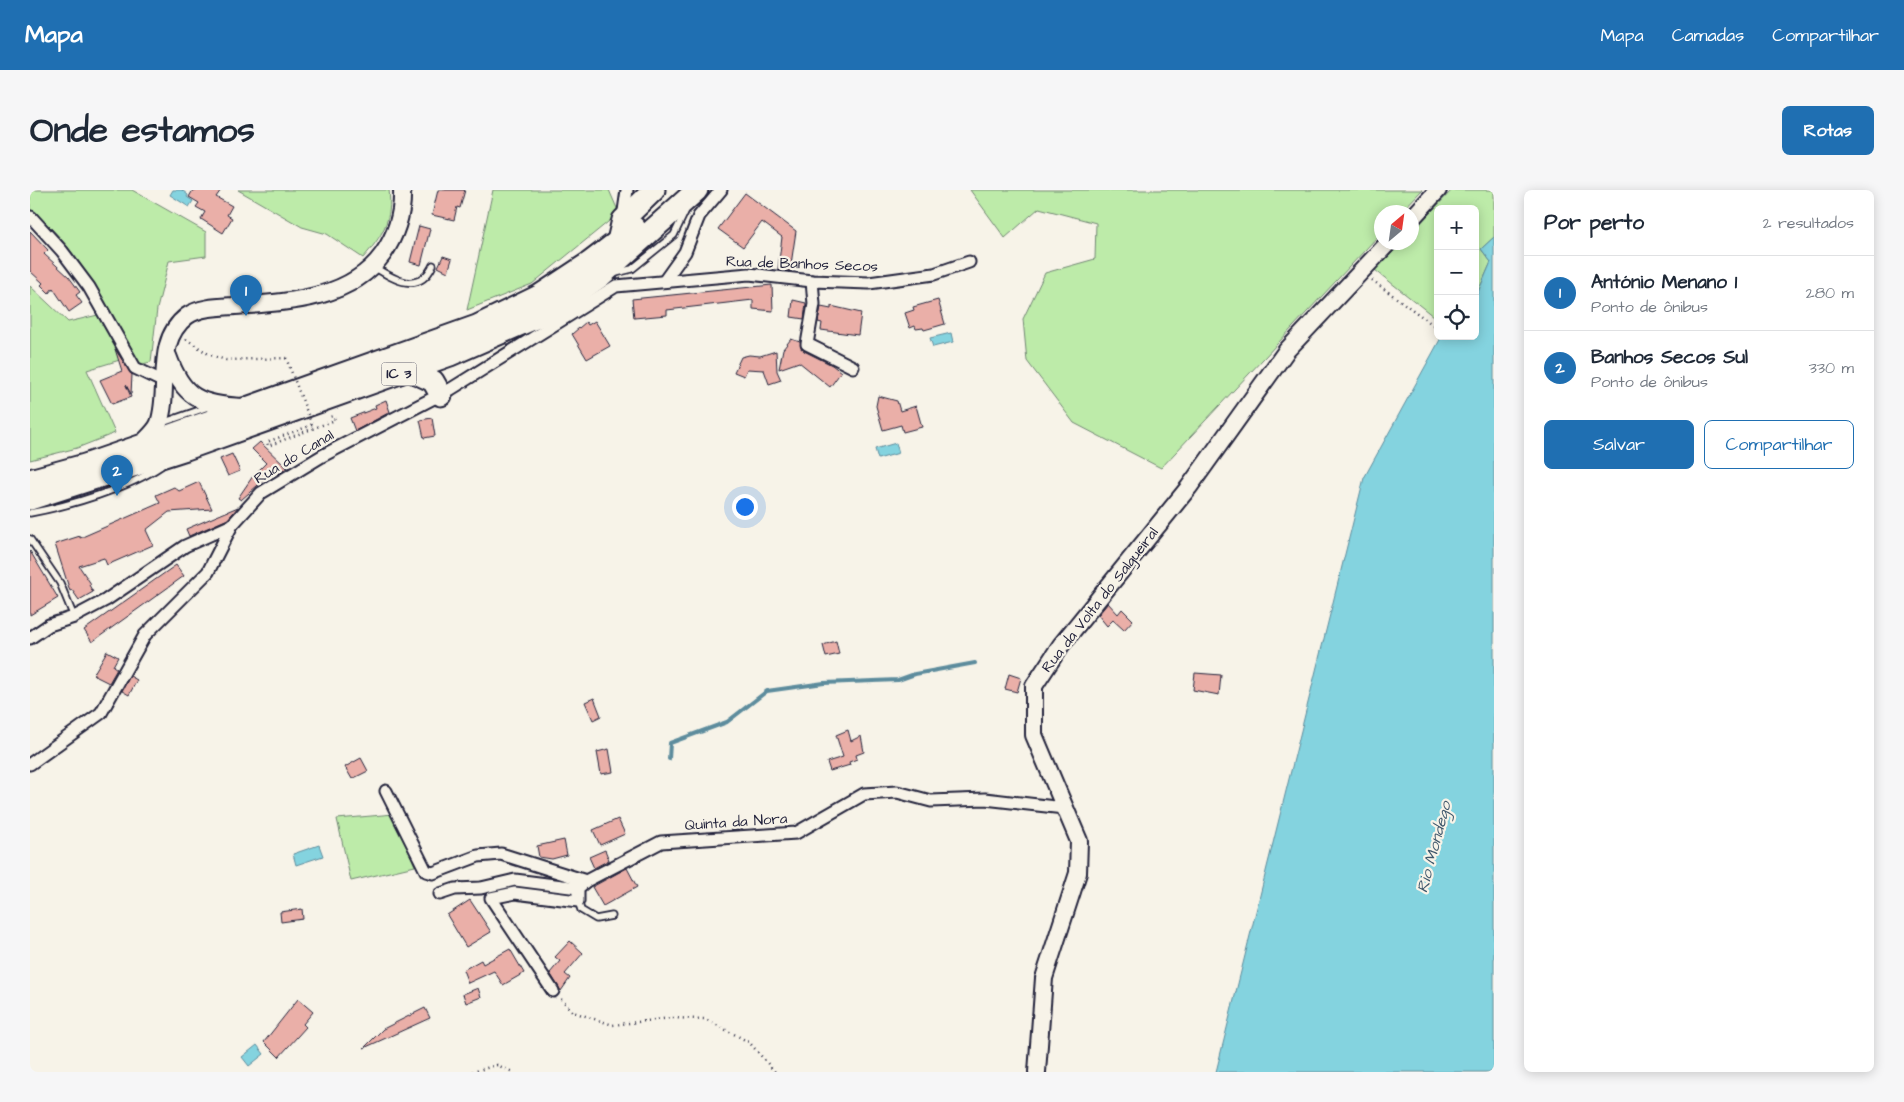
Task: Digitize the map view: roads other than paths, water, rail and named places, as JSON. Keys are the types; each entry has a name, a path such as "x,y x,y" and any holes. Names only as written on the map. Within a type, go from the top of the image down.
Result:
{"highway":[{"path":"617,243 623,220 654,190"},
{"name":"IC 3","path":"30,480 85,465 252,408 477,326 539,296 689,192"},
{"name":"IC 3","path":"30,499 186,449 409,370 450,355 549,312 601,276 689,192"},
{"path":"446,392 444,377 450,355"},
{"path":"409,370 433,381 446,392"}],"main road":[{"path":"140,446 158,424 163,402 162,381 168,356 168,344 174,331 188,316 208,308 328,294 366,274 374,267 392,240 399,222 402,190"},
{"path":"1419,210 1438,190"},
{"name":"Rua da Volta do Salgueiral","path":"1037,1072 1044,978 1078,873 1079,841 1034,735 1034,686 1061,645 1189,488 1286,350 1382,250"},
{"path":"168,356 173,370 185,389 212,405 252,408"}],"street":[{"path":"623,220 627,190"},
{"path":"665,280 685,252 699,216 721,190"},
{"path":"32,217 62,251 89,287 135,368 162,381"},
{"name":"Rua de Banhos Secos","path":"446,392 616,286 665,280 749,274 812,281 869,283 934,274 969,262"},
{"path":"812,281 814,304 807,344 853,367"},
{"name":"Rua do Canal","path":"30,764 102,713 145,635 208,572 232,525 260,493 322,456 446,392"},
{"path":"30,638 49,625 74,617 106,600 186,546 232,525"},
{"path":"386,791 426,871 433,873 478,856 501,854 582,885"},
{"name":"Quinta da Nora","path":"582,885 661,842 796,833 864,794 897,792 931,801 985,799 1064,808"},
{"path":"440,894 455,889 482,888 515,880 582,885"},
{"path":"553,990 491,898 515,893 578,901 582,885"}],"lane":[{"path":"374,267 393,279 408,283 418,281 428,275 433,265"},
{"path":"158,424 212,405"},
{"path":"30,513 100,493 130,482 155,470 186,449"},
{"path":"30,539 60,583 74,617"},
{"path":"578,901 581,910 596,919 612,916"}],"water":[{"path":"173,190 182,190 188,195 187,197 193,201 189,207 170,195"},
{"name":"Rio Mondego","path":"1494,237 1494,1072 1216,1072 1364,478 1440,340 1479,340 1479,290 1491,262 1481,249"},
{"path":"951,333 953,342 933,347 930,338"},
{"path":"896,443 899,453 878,459 875,449"},
{"path":"319,845 323,856 296,865 293,854"},
{"path":"257,1045 264,1054 249,1066 242,1057"}],"waterway":[{"path":"669,759 670,743 727,722 767,691 824,683 898,680 915,674 975,663"}],"place":[{"name":"António Menano 1","path":"246,316"},
{"name":"Banhos Secos Sul","path":"117,496"}]}
